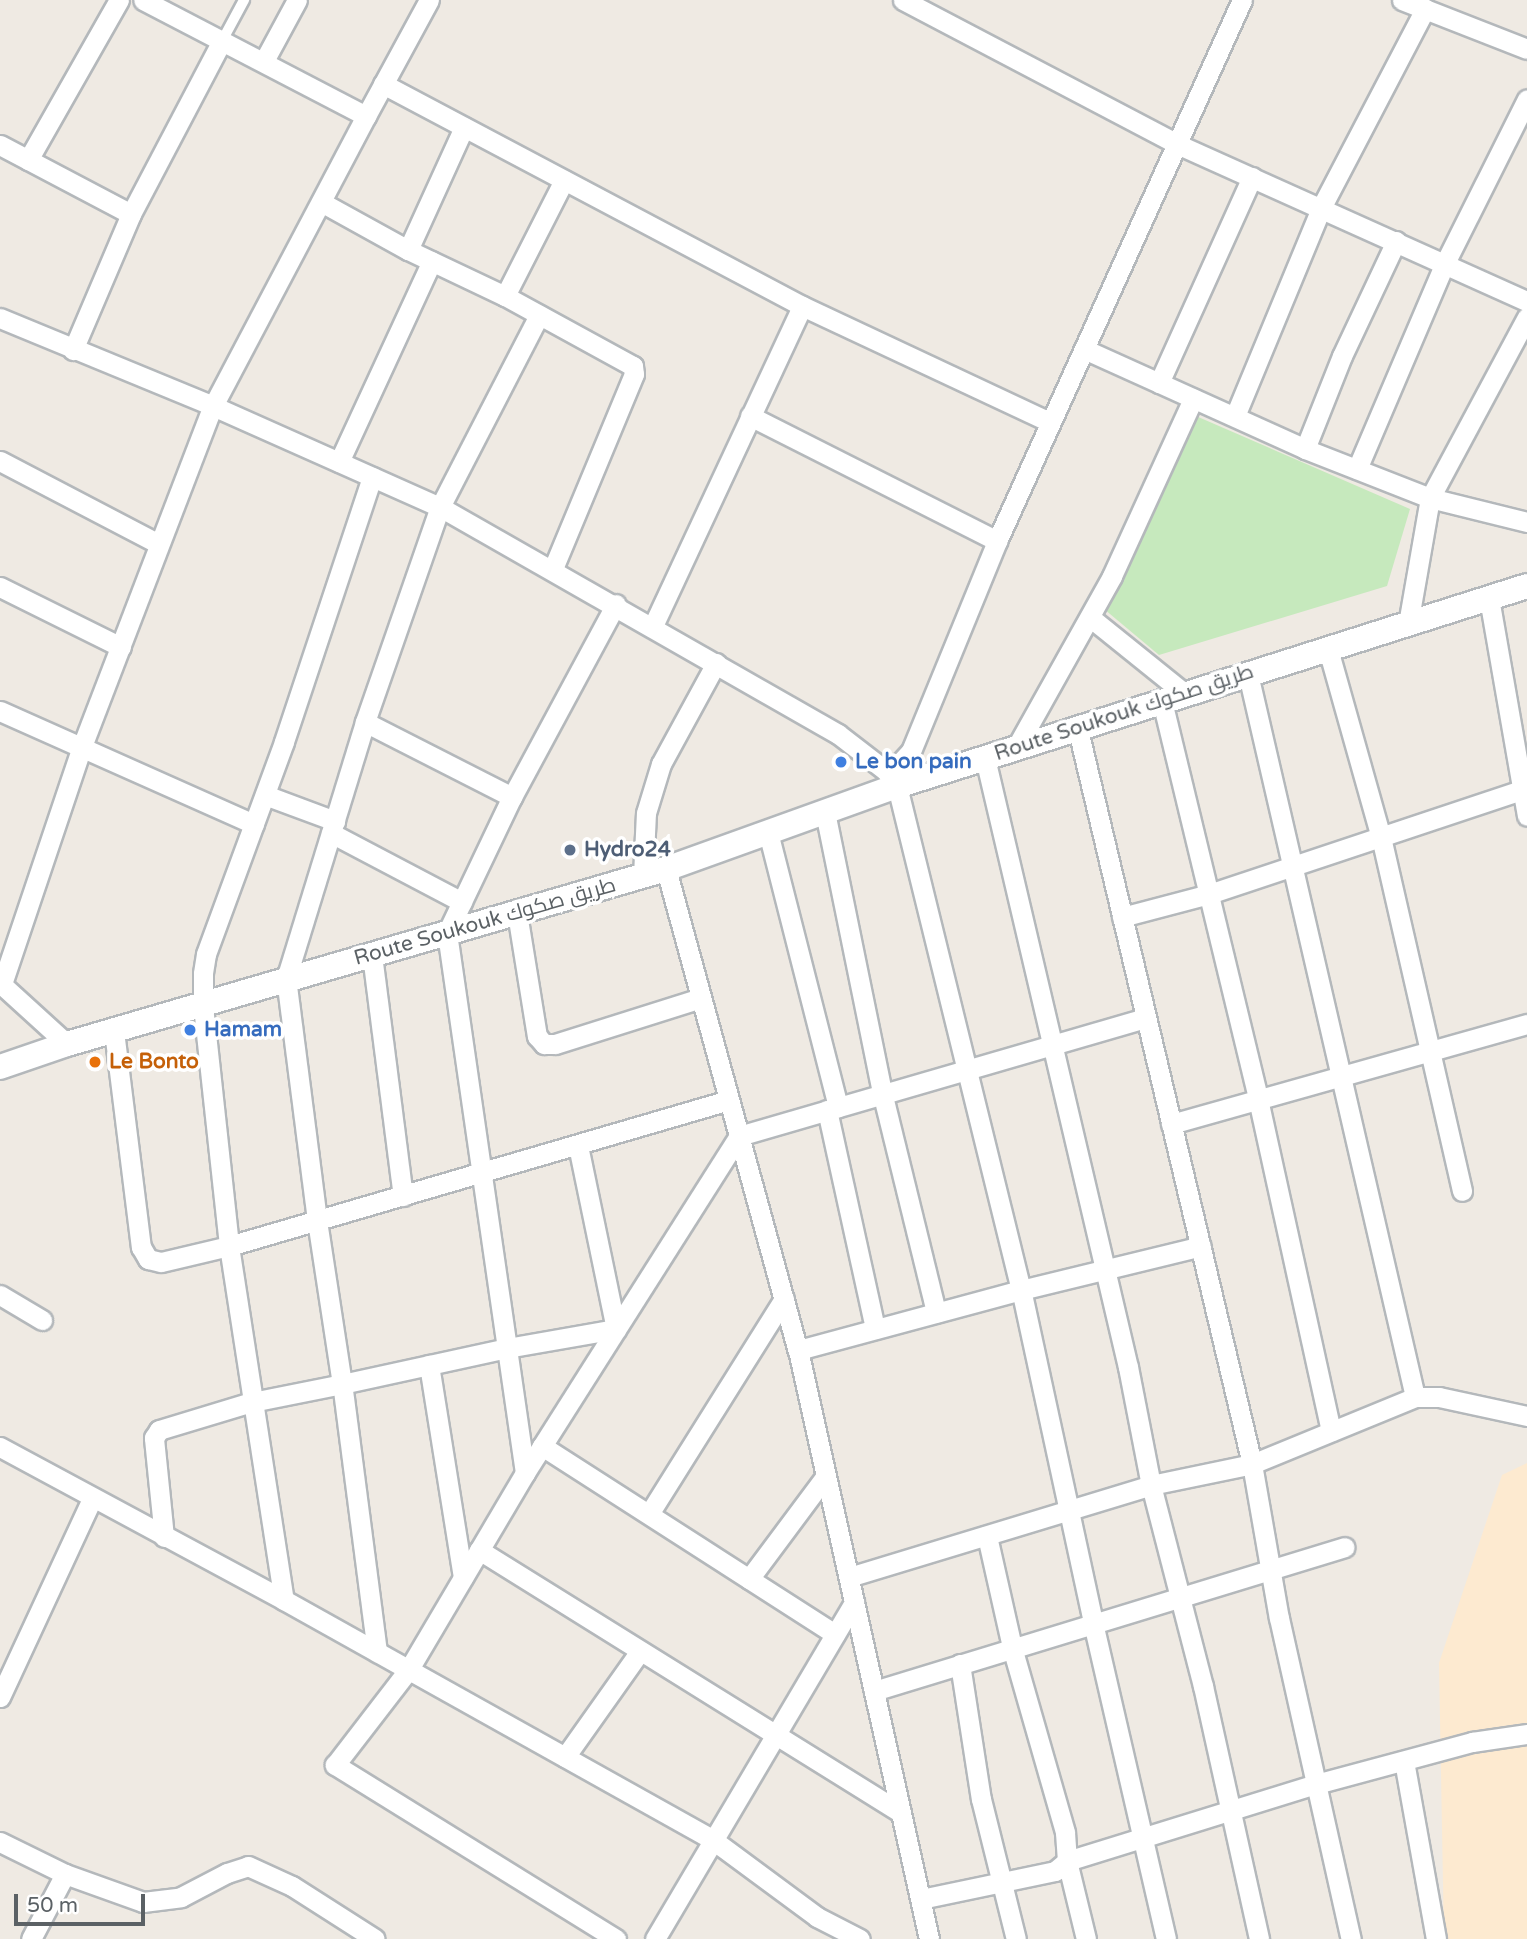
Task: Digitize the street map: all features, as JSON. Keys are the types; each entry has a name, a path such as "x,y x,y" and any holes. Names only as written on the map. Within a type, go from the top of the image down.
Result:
{"street":[{"path":"28,160 119,0"},
{"path":"143,0 366,116"},
{"path":"264,61 297,0"},
{"path":"67,1044 1,983 81,749 214,406 429,0"},
{"path":"903,0 1177,144 1527,301"},
{"path":"891,779 899,764 911,751 997,541 1242,0"},
{"path":"1402,0 1527,50"},
{"path":"1235,416 1321,208 1425,9"},
{"path":"73,350 131,214 222,41"},
{"path":"383,84 802,306 1050,422"},
{"path":"1357,469 1445,263 1527,99"},
{"path":"408,250 464,127"},
{"path":"0,145 131,214"},
{"path":"1159,383 1252,177"},
{"path":"505,296 564,180"},
{"path":"321,202 408,250 505,296 626,359 633,366 634,374 553,569"},
{"path":"1305,449 1342,356 1396,241"},
{"path":"340,462 432,261"},
{"path":"653,626 802,306"},
{"path":"377,1652 286,979 365,722 440,507 539,315"},
{"path":"1408,624 1430,498 1527,317"},
{"path":"0,318 214,406 440,507 616,604 838,734 891,779 1021,1290 1093,1622 1166,1939"},
{"path":"1084,349 1305,449 1430,498 1527,522"},
{"path":"1016,748 1090,618 1193,398"},
{"path":"750,416 997,541"},
{"path":"0,461 159,544"},
{"path":"284,1601 229,1246 203,1006 206,954 265,795 372,477"},
{"name":"Route Soukouk طريق صكوك","path":"0,1067 67,1044 203,1006 286,979 654,873 825,812 891,779 985,758 1078,730 1173,697 1527,586"},
{"path":"0,587 121,647"},
{"path":"1489,598 1527,816"},
{"path":"525,1473 447,933 512,797 616,604"},
{"path":"1090,618 1173,697 1209,894 1258,1099 1331,1431"},
{"path":"1328,649 1381,837 1462,1191"},
{"path":"716,663 661,764 646,813 654,873 701,998 798,1350 929,1939"},
{"path":"1248,674 1415,1397"},
{"path":"0,711 254,824"},
{"path":"365,722 512,797"},
{"path":"1078,730 1252,1464 1270,1568 1351,1939"},
{"path":"985,758 1128,1367 1151,1485 1203,1686 1259,1939"},
{"path":"1122,917 1209,894 1522,790"},
{"path":"265,795 333,827 462,902"},
{"path":"825,812 882,1092 936,1312"},
{"path":"768,832 832,1108 875,1329"},
{"path":"517,913 537,1036 544,1044 555,1044 701,998"},
{"path":"372,955 403,1196"},
{"path":"616,1939 335,1765 409,1669 525,1473 739,1136 1145,1017"},
{"path":"1171,1124 1343,1078 1527,1024"},
{"path":"114,1031 141,1247 148,1259 161,1262 229,1246 482,1174 729,1100"},
{"path":"578,1145 616,1329"},
{"path":"798,1350 1021,1290 1200,1246"},
{"path":"0,1295 42,1320"},
{"path":"649,1514 784,1299"},
{"path":"164,1537 154,1437 159,1430 252,1402 507,1348 616,1329"},
{"path":"429,1365 463,1577"},
{"path":"849,1577 1151,1485 1252,1464 1415,1397 1439,1397 1527,1416"},
{"path":"542,1446 835,1634"},
{"path":"0,1447 409,1669 713,1840 817,1917 860,1939"},
{"path":"749,1579 825,1477"},
{"path":"0,1697 92,1499"},
{"path":"987,1536 1012,1647 1065,1832 1067,1861 1086,1939"},
{"path":"874,1691 1344,1547"},
{"path":"479,1550 901,1813"},
{"path":"654,1939 854,1602"},
{"path":"565,1757 639,1651"},
{"path":"960,1664 981,1799 1016,1939"},
{"path":"921,1899 1055,1871 1067,1861 1316,1784 1472,1742 1527,1734"},
{"path":"1404,1761 1436,1939"},
{"path":"0,1842 65,1874 143,1902 181,1897 227,1873 248,1866 292,1886 375,1939"},
{"path":"31,1939 65,1874"}],"lane":[{"path":"222,41 244,0"}],"green space":[{"path":"1189,413 1410,509 1387,586 1159,655 1104,609"}],"sand":[{"path":"1527,1463 1527,1939 1444,1939 1439,1663 1502,1475"}],"place":[{"name":"Le bon pain","path":"841,762"},
{"name":"Hydro24","path":"570,850"},
{"name":"Hamam","path":"190,1030"},
{"name":"Le Bonto","path":"95,1062"}]}
